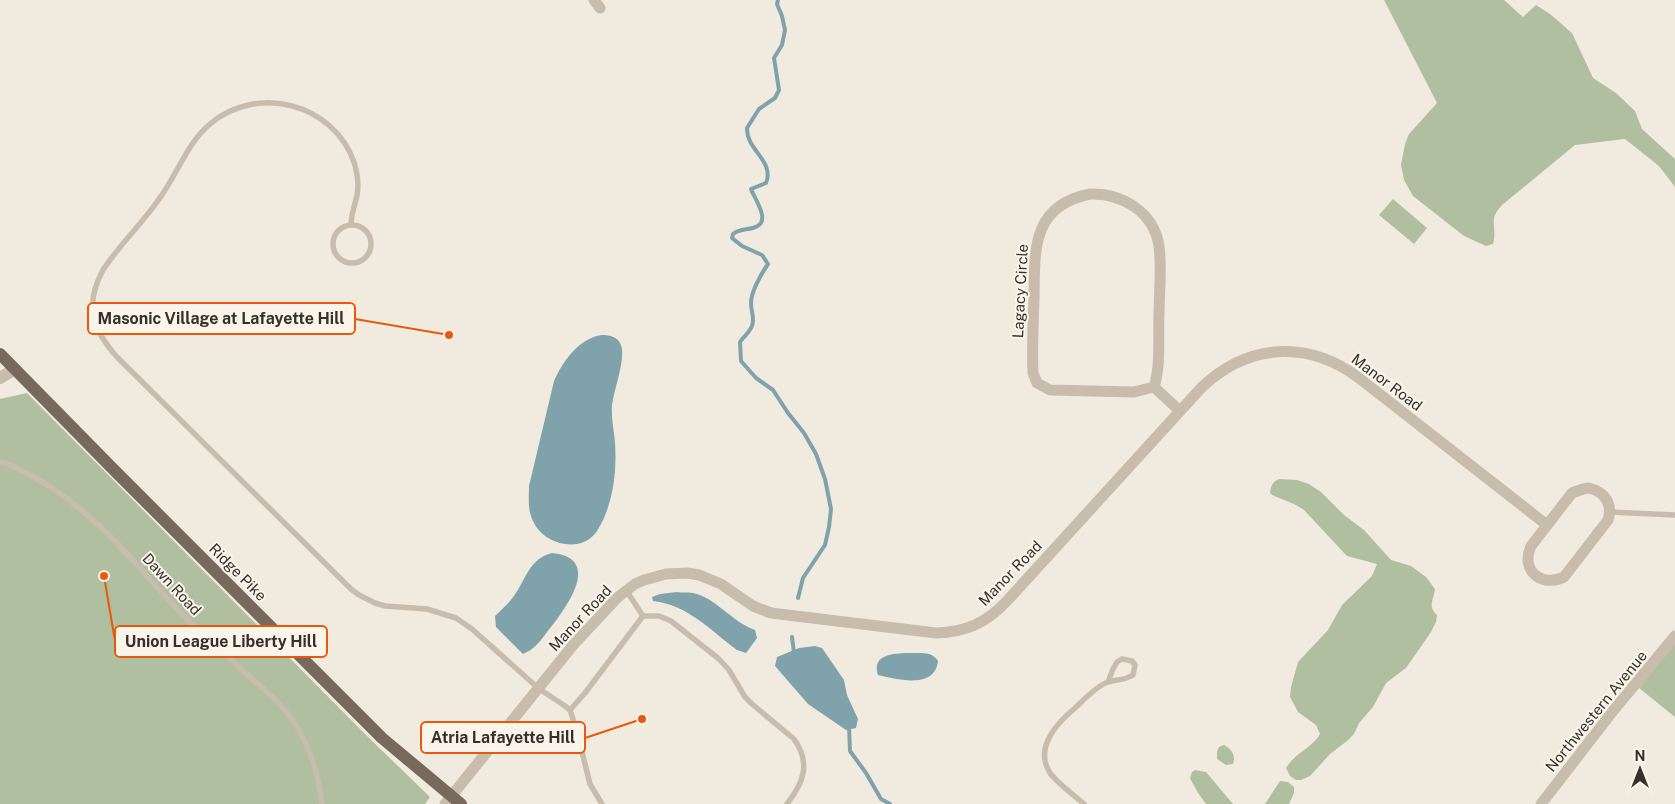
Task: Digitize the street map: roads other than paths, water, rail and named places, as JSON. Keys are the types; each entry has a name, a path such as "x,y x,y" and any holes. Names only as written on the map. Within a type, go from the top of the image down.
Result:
{"main road":[{"name":"Ridge Pike","path":"0,354 83,440 382,738 448,800 461,804"}],"street":[{"name":"Lagacy Circle","path":"1090,194 1120,198 1130,202 1145,216 1156,234 1160,255 1158,367 1154,388 1134,392 1050,390 1041,386 1034,378 1032,367 1036,245 1042,226 1048,218 1070,200 1090,194"},
{"name":"Manor Road","path":"448,800 574,644 608,606 626,590 655,576 671,573 699,575 721,584 753,606 771,613 948,633 969,628 988,619 1006,602 1202,387 1220,372 1252,356 1288,351 1307,353 1338,364 1359,378 1547,525"},
{"path":"0,378 15,369"},
{"path":"1154,388 1180,411"},
{"path":"1583,488 1589,488 1600,493 1608,502 1610,512 1605,525 1564,577 1547,581 1532,572 1528,562 1531,546 1572,493 1583,488"},
{"name":"Northwestern Avenue","path":"1541,804 1613,711 1675,636"}],"lane":[{"path":"351,225 357,193 356,172 349,150 336,131 316,115 292,105 268,102 242,106 218,118 200,133 160,198 108,262 98,279 95,289 92,308 95,324 103,341 117,357 359,596 385,606 427,609 456,618 472,629 538,688 570,710 590,784 602,804"},
{"path":"351,225 364,229 371,241 368,254 363,260 350,263 343,261 338,256 334,250 333,243 339,231 351,225"},
{"name":"Dawn Road","path":"0,461 41,482 80,508 114,540 183,615 273,697 293,720 308,748 318,777 322,804"},
{"path":"1610,512 1675,515"},
{"path":"626,590 643,616"},
{"path":"570,710 643,616"},
{"path":"643,616 659,616 671,621 719,658 730,670 745,697 798,744 803,759 804,774 799,788 787,804"},
{"path":"1084,804 1050,772 1045,756 1046,747 1057,724 1108,682 1117,662 1122,659 1128,660 1135,665 1133,674 1126,679 1108,682"}],"water":[{"path":"602,335 616,338 620,342 622,351 621,366 612,405 615,443 613,489 607,511 597,531 582,543 564,544 546,537 534,523 529,509 529,486 554,381 567,358 579,346 594,337"},
{"path":"552,553 567,557 575,564 578,573 577,584 565,607 551,627 536,646 523,654 496,627 495,616 514,596 533,565 544,556"},
{"path":"693,593 709,599 755,630 757,638 746,653 737,650 688,613 666,603 653,601 652,597 660,594"},
{"path":"815,646 822,648 844,680 847,695 858,719 856,728 846,730 808,704 775,666 777,657 799,648"},
{"path":"917,653 932,655 938,661 935,670 930,676 922,679 904,680 878,675 877,667 883,657"}],"waterway":[{"path":"778,0 777,4 785,30 782,45 774,58 779,90 775,98 759,109 747,128 751,143 767,168 766,183 751,189 761,211 762,221 753,228 735,232 732,238 742,246 762,255 768,264 753,294 751,303 753,323 740,342 741,361 756,378 773,390 804,433 816,454 825,479 831,509 825,545 803,578 798,598"},
{"path":"792,637 794,653"},
{"path":"849,726 850,751 866,773 881,799 890,804"}],"place":[{"name":"Masonic Village at Lafayette Hill","path":"449,335"},
{"name":"Union League Liberty Hill","path":"104,576"},
{"name":"Atria Lafayette Hill","path":"642,719"}]}
